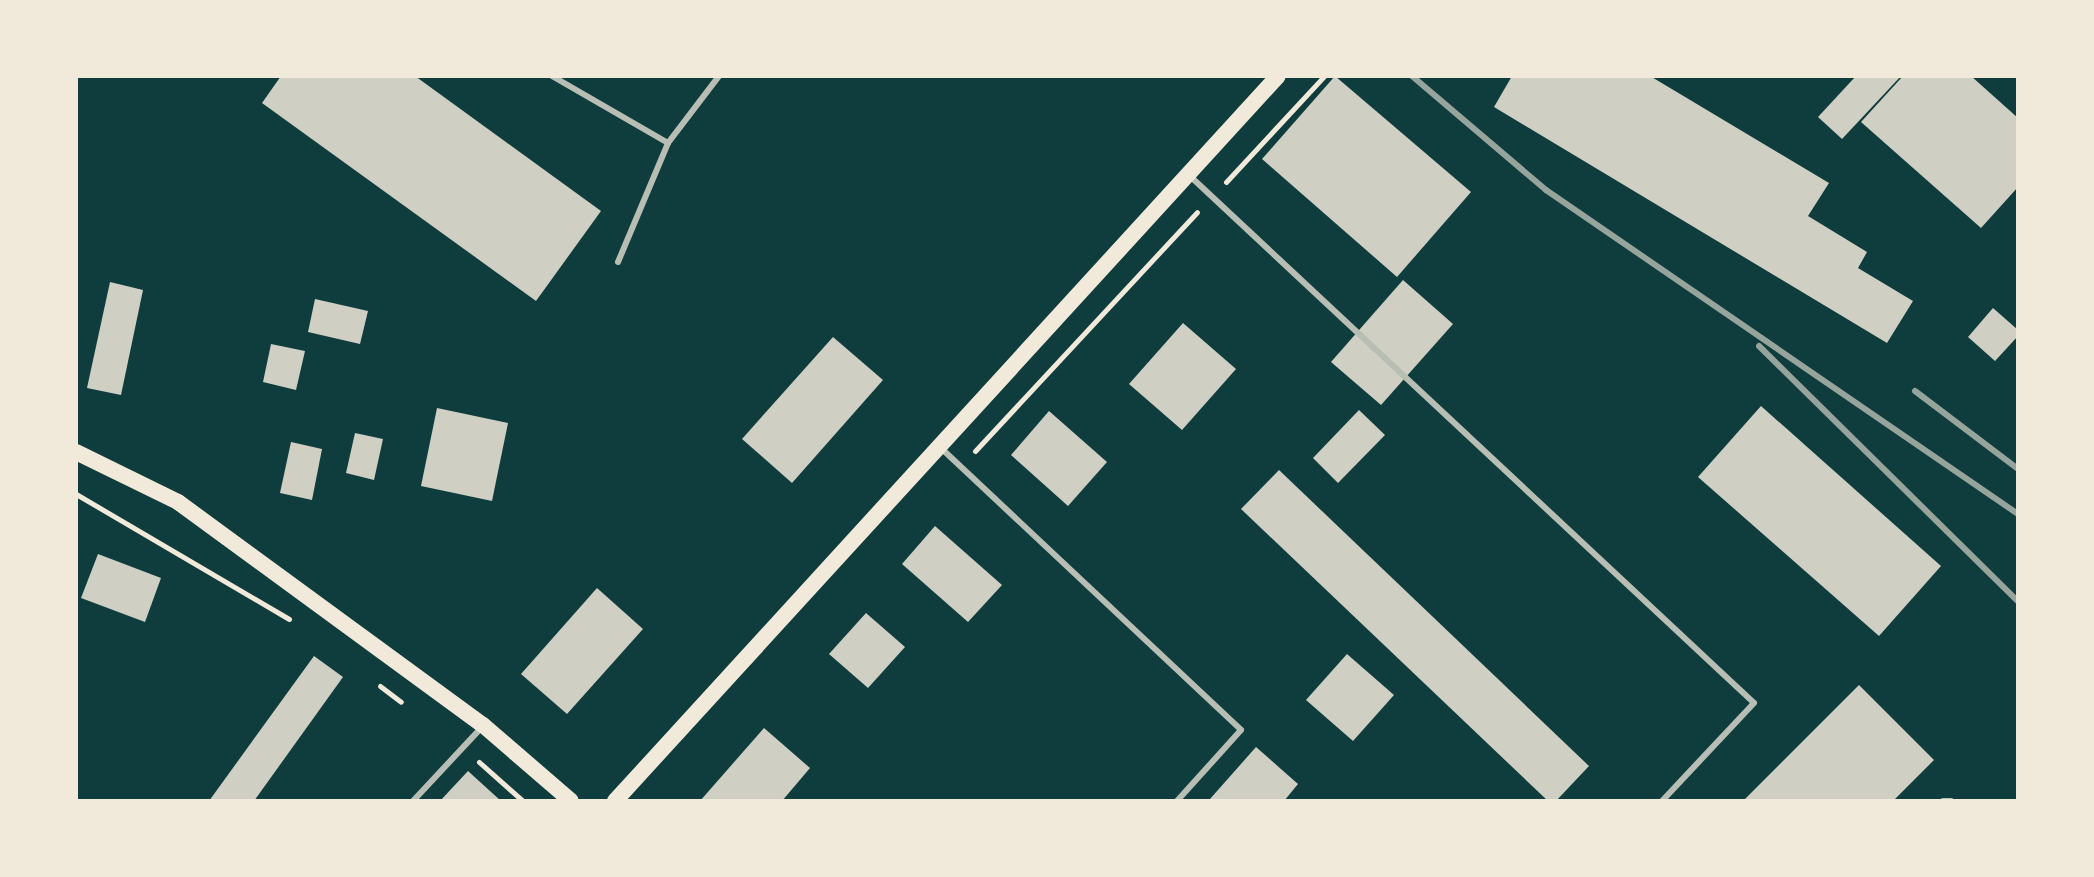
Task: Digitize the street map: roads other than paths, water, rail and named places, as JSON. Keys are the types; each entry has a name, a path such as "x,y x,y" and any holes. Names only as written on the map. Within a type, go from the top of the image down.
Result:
{"main road":[{"path":"615,801 1278,76"},
{"path":"76,452 178,502 483,725 571,801"}],"lane":[{"path":"552,76 668,143"},
{"path":"618,262 668,143 719,76"},
{"path":"1188,174 1754,703 1662,801"},
{"path":"939,446 1241,730 1177,801"},
{"path":"413,801 483,725"},
{"path":"1943,801 1951,801"}],"railway":[{"path":"1412,76 1546,190 2018,514"},
{"path":"1759,346 2018,601"},
{"path":"1915,391 2018,469"}]}
